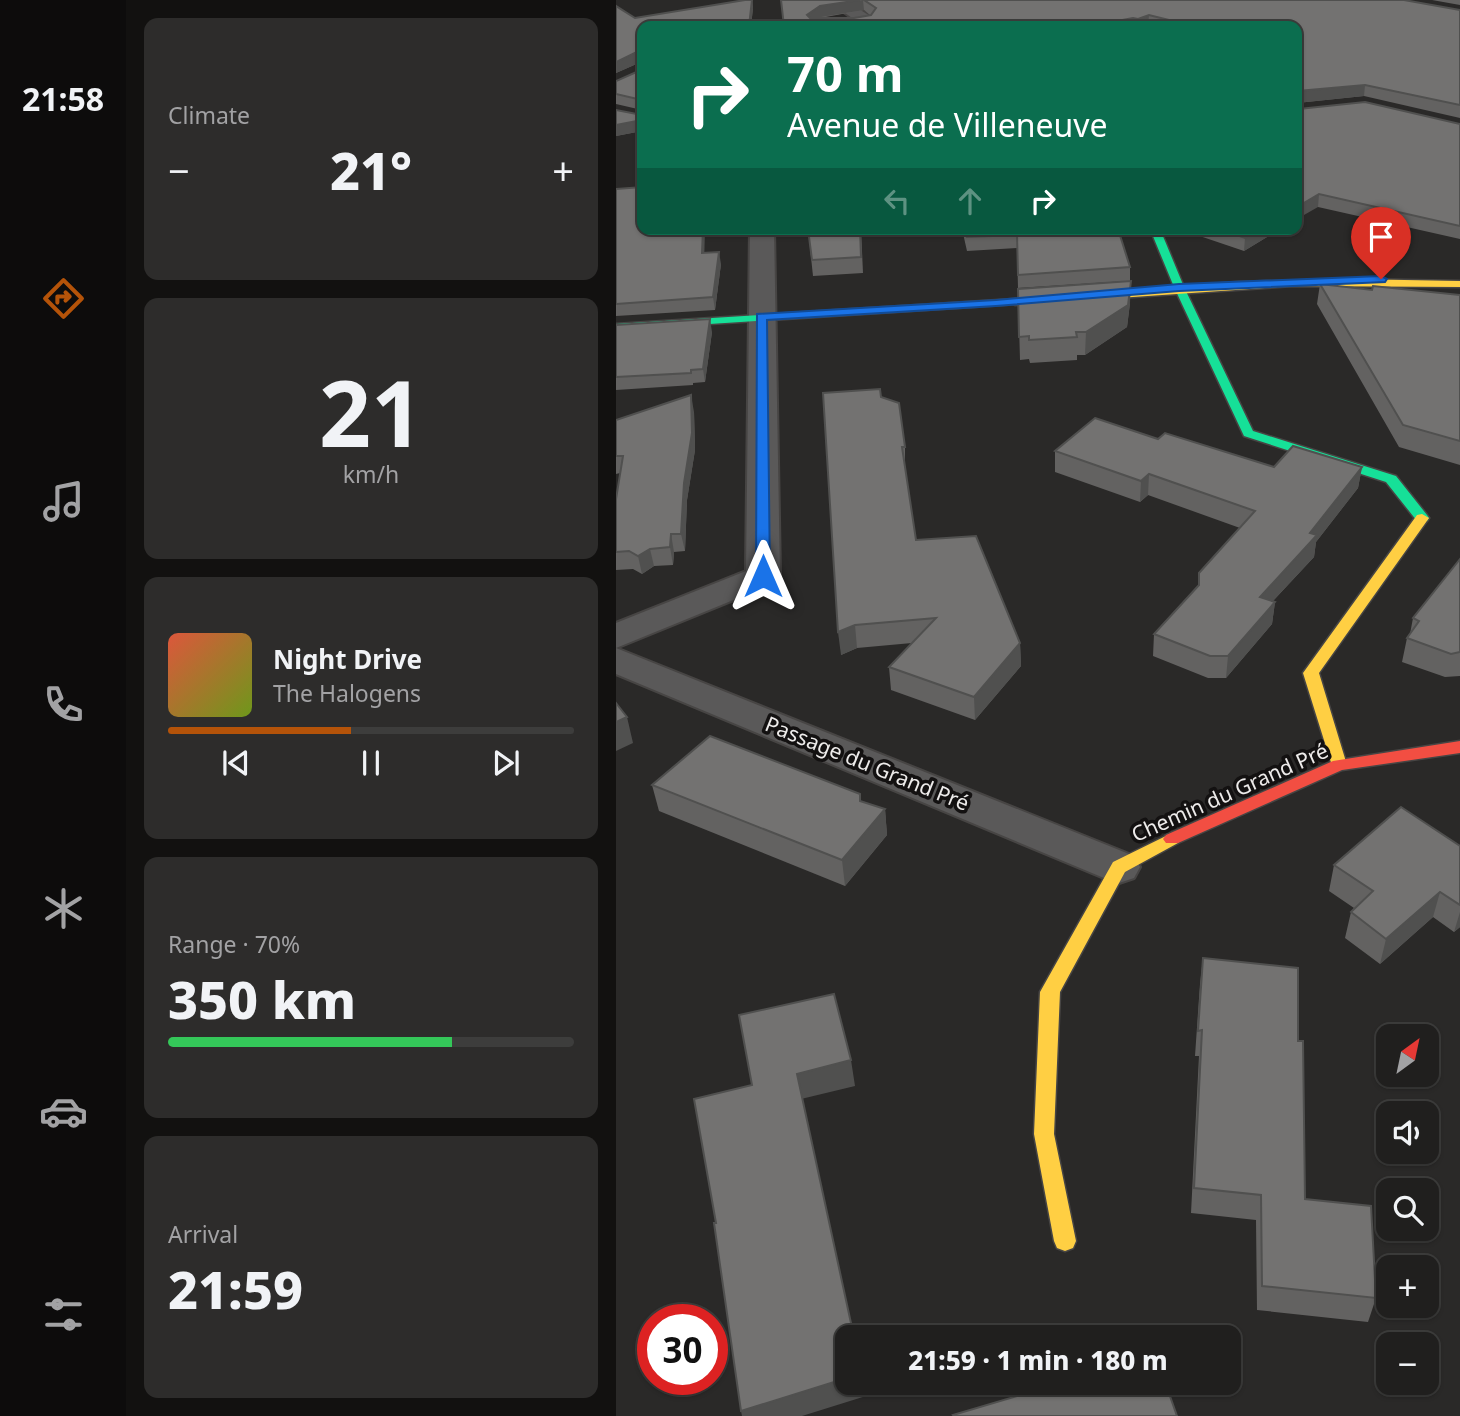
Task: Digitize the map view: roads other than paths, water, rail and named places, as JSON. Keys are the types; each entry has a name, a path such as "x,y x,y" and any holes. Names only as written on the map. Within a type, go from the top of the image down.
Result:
{"street":[{"path":"846,7 867,21"},
{"path":"616,636 763,576 762,235"},
{"path":"1157,235 1248,433 1391,479 1422,518 1311,673 1339,765"},
{"path":"616,327 996,303 1179,287 1338,279 1403,279 1460,284"},
{"name":"Passage du Grand Pré","path":"616,660 1119,867"},
{"name":"Chemin du Grand Pré","path":"1065,1241 1044,1134 1049,992 1119,867 1181,834 1339,765 1460,747"}]}
